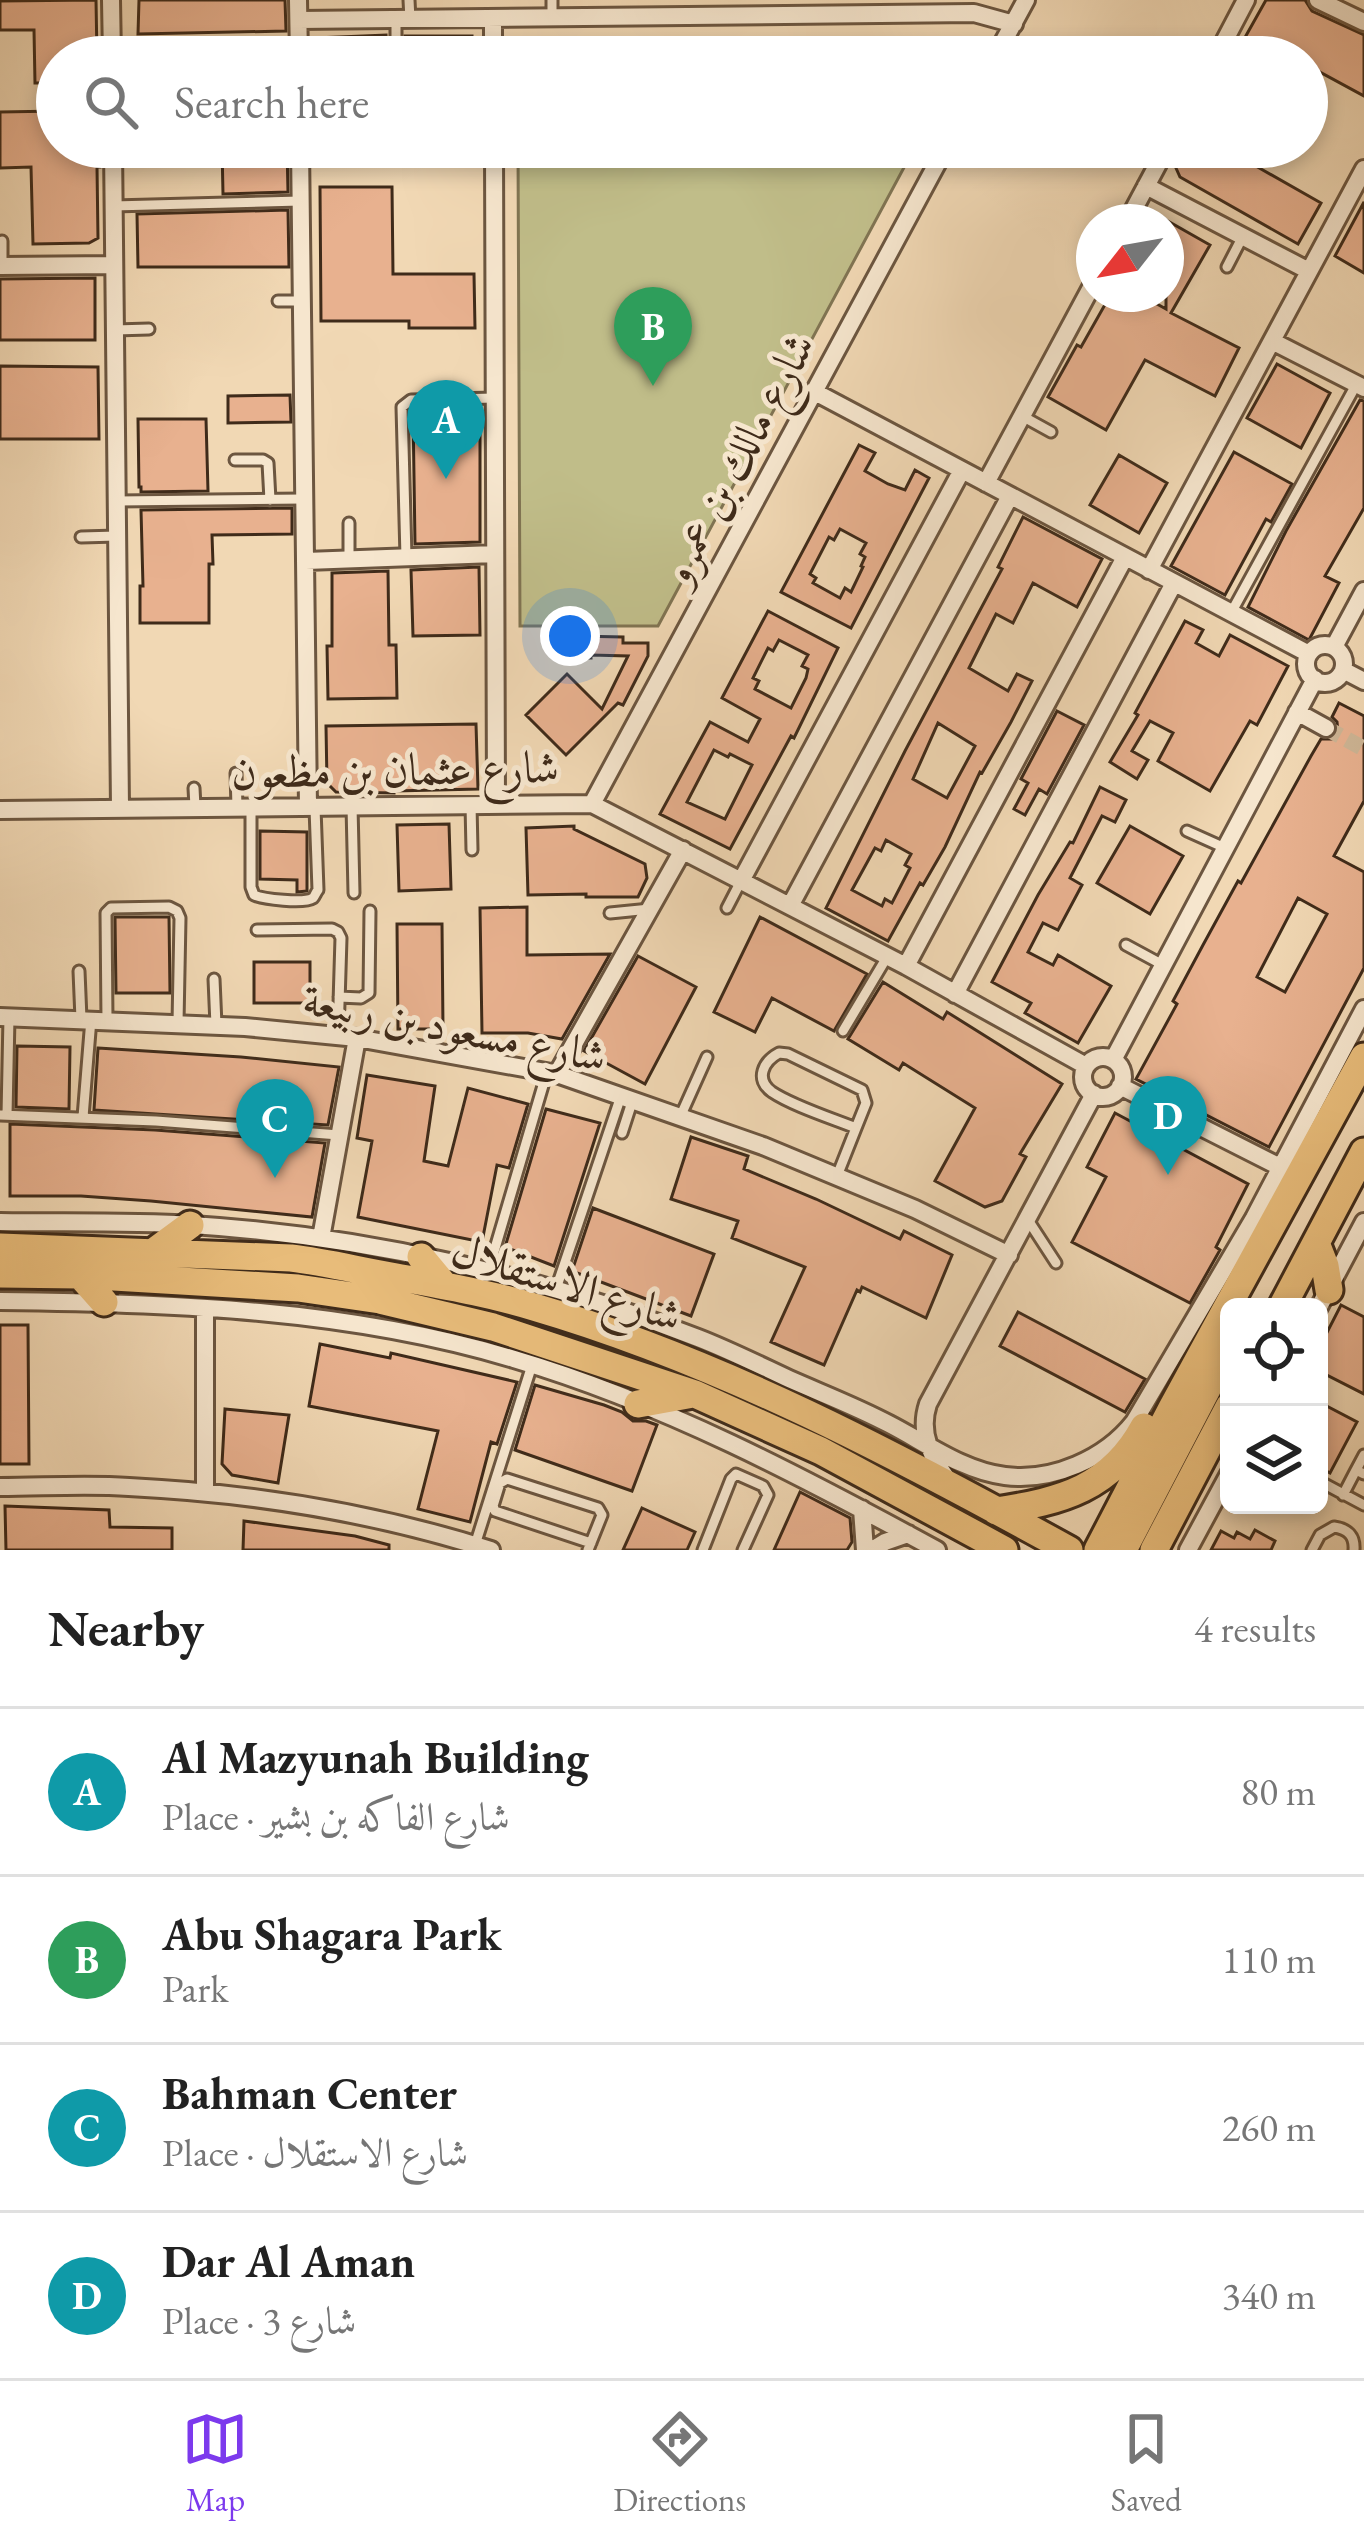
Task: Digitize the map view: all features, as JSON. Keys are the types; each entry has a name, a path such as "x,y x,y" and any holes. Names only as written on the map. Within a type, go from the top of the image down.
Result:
{"main road":[{"path":"1098,1550 1312,1156 1356,1050"},
{"path":"1287,1298 1364,1152"},
{"path":"1255,1298 1301,1209 1310,1184 1312,1156"},
{"path":"1253,1218 1258,1252"},
{"path":"152,1252 190,1225"},
{"path":"1316,1243 1325,1266 1324,1298"},
{"name":"شارع الاستقلال","path":"0,1247 324,1262 445,1286 545,1298 782,1402 1069,1550"},
{"path":"0,1259 29,1257 41,1248"},
{"path":"421,1256 445,1286"},
{"name":"شارع الاستقلال","path":"0,1274 298,1288 380,1300 493,1327 695,1394 821,1451 1004,1550"},
{"path":"80,1275 104,1302"},
{"path":"454,1318 472,1309 535,1324 541,1319 545,1298"},
{"path":"493,1327 521,1361"},
{"path":"666,1353 700,1338"},
{"path":"1123,1550 1220,1364"},
{"path":"638,1404 695,1394"},
{"path":"996,1511 1051,1499 1103,1477 1130,1452 1152,1418 1172,1408"},
{"path":"1154,1550 1220,1424"},
{"path":"908,1498 925,1523 966,1550"}],"street":[{"path":"111,0 112,36"},
{"path":"298,0 299,36"},
{"path":"1006,36 1026,0"},
{"path":"1227,36 1246,0"},
{"path":"1318,0 1364,22"},
{"path":"299,20 403,20 493,10 687,8 974,13 1013,24"},
{"path":"113,168 120,808"},
{"path":"300,168 312,807"},
{"path":"494,168 496,805"},
{"name":"شارع مالك بن عمرو","path":"592,804 935,168"},
{"path":"1136,204 1156,168"},
{"path":"1149,570 1364,169"},
{"path":"1146,186 1310,271"},
{"path":"1,266 114,265"},
{"path":"986,483 1078,312"},
{"path":"1272,341 1360,387"},
{"path":"813,391 1309,654"},
{"path":"741,881 962,470"},
{"path":"790,906 1010,496"},
{"path":"306,561 495,554"},
{"path":"906,966 1125,557"},
{"path":"955,994 1174,583"},
{"path":"1334,647 1364,591"},
{"path":"1320,646 1334,647 1341,655 1342,670 1331,682 1315,679 1308,670 1309,654 1320,646"},
{"path":"1342,670 1364,681"},
{"path":"1113,1060 1315,679"},
{"path":"1297,712 1326,728"},
{"name":"شارع عثمان بن مظعون","path":"0,810 120,808 195,798 244,807 592,804 906,966 1086,1066"},
{"path":"552,1073 683,850"},
{"name":"شارع الاستقلال","path":"0,1222 190,1225 321,1238 488,1272 545,1298 700,1338 992,1474 1027,1477 1060,1470 1111,1447 1134,1422 1280,1168 1356,1050 1364,1009"},
{"name":"شارع مسعود بن ربيعة","path":"4,1017 215,1024 347,1037 552,1073 681,1115 836,1176 1009,1255"},
{"path":"321,1238 339,1135 347,1037"},
{"path":"1101,1057 1113,1060 1123,1075 1120,1086 1109,1096 1089,1091 1083,1079 1086,1066 1101,1057"},
{"path":"1120,1086 1280,1168"},
{"path":"958,1491 928,1446 924,1424 928,1404 1094,1094"},
{"path":"1325,1298 1364,1222"},
{"name":"شارع الاستقلال","path":"0,1301 104,1302 328,1320 521,1361 736,1445 937,1550"},
{"path":"206,1308 206,1492"},
{"path":"888,1423 928,1404"},
{"path":"0,1487 125,1486 206,1492 390,1521 483,1547"},
{"path":"1188,1550 1220,1491"},
{"path":"862,1509 869,1550 908,1534"}],"lane":[{"path":"400,36 410,0"},
{"path":"113,206 300,201"},
{"path":"1227,267 1243,236"},
{"path":"1,266 2,241"},
{"path":"278,302 302,301"},
{"path":"115,330 149,329"},
{"path":"1231,613 1360,387"},
{"path":"406,557 402,407 412,400 495,398"},
{"path":"1022,416 1052,432"},
{"path":"235,460 268,463 270,500"},
{"path":"117,501 304,499"},
{"path":"349,523 350,559"},
{"path":"81,537 117,536"},
{"path":"236,773 251,887 262,899 307,900 318,890 312,807"},
{"path":"471,805 472,850"},
{"path":"352,806 353,893"},
{"path":"1187,831 1225,848"},
{"path":"727,908 741,881"},
{"path":"83,1117 106,913 111,908 177,910 178,1023"},
{"path":"610,913 650,909"},
{"path":"339,998 361,998 369,992 370,911"},
{"path":"257,930 338,932 339,998 347,1037"},
{"path":"1126,945 1163,965"},
{"path":"844,1030 887,956"},
{"path":"79,971 93,1019"},
{"path":"214,979 215,1024"},
{"path":"4,1017 4,1115 339,1135"},
{"path":"836,1176 856,1128 867,1099 860,1088 788,1054 766,1062 762,1077 771,1091 856,1128"},
{"path":"681,1115 707,1057"},
{"path":"488,1272 552,1073"},
{"path":"622,1132 627,1098"},
{"path":"545,1298 627,1098"},
{"path":"1028,1220 1056,1263"},
{"path":"483,1547 521,1361"},
{"path":"1342,1495 1360,1472 1364,1455"},
{"path":"703,1550 736,1474 767,1491 742,1550"},
{"path":"501,1481 598,1508 602,1515 589,1547 495,1510 501,1481"},
{"path":"1328,1486 1364,1505"},
{"path":"1312,1550 1320,1535 1334,1527 1350,1532 1354,1550"}],"shaded area":[{"path":"518,168 904,168 658,626 520,626"},
{"path":"590,1339 685,1373 836,1440 976,1514 973,1521 587,1347"}],"building":[{"path":"96,0 97,36 36,36 35,83 34,30 0,30 0,1"},
{"path":"139,0 285,0 286,31 138,34"},
{"path":"1266,0 1305,0 1312,11 1364,35 1364,96 1328,76 1328,36 1246,36"},
{"path":"36,111 36,168 97,168 98,238 89,243 33,244 31,167 0,168 0,112"},
{"path":"222,168 287,168 288,192 223,194"},
{"path":"1176,168 1259,168 1321,203 1298,244 1180,177"},
{"path":"320,187 392,187 393,274 474,274 475,328 409,328 409,321 321,321"},
{"path":"1364,202 1364,273 1335,256"},
{"path":"288,210 289,267 138,267 137,214"},
{"path":"1184,230 1210,245 1184,290"},
{"path":"95,278 95,340 0,340 0,279"},
{"path":"1101,312 1172,312 1239,348 1215,396 1145,360 1106,430 1048,397 1077,345 1081,347"},
{"path":"1277,364 1330,393 1301,448 1247,418"},
{"path":"0,366 98,367 99,439 0,439"},
{"path":"290,395 291,422 228,423 228,396"},
{"path":"1360,400 1364,401 1364,508 1325,576 1339,583 1309,640 1248,607"},
{"path":"413,410 480,410 480,542 415,544"},
{"path":"138,419 206,419 208,491 141,492"},
{"path":"859,445 875,453 865,471 888,484 905,490 915,470 929,478 851,628 781,592","holes":["840,529 866,543 860,554 865,557 863,567 851,592 845,588 840,598 813,583 816,578 810,574 829,537 834,540"]},
{"path":"1234,452 1292,484 1271,522 1266,519 1225,595 1171,566"},
{"path":"1119,455 1167,483 1139,533 1090,505"},
{"path":"292,508 292,534 212,535 209,623 140,623 141,510"},
{"path":"1023,517 1102,559 1077,607 1033,583 1013,623 996,614 969,668 1008,691 1017,674 1032,681 980,772 945,847 888,941 826,908 1002,569 998,567","holes":["938,723 975,746 947,798 913,779","886,840 911,854 905,865 910,868 892,903 885,899 882,906 852,890 875,848 881,851"]},
{"path":"479,567 480,635 413,636 411,570"},
{"path":"388,571 389,645 396,645 397,698 328,699 332,573"},
{"path":"768,611 838,648 794,738 791,736 730,849 660,814 710,722 748,742 760,719 722,698","holes":["779,640 808,655 802,666 808,669 806,678 791,708 755,689 759,681 753,678 768,648 773,651","714,750 752,765 725,819 687,802"]},
{"path":"1185,621 1203,630 1196,643 1219,656 1230,635 1288,666 1257,725 1250,721 1210,791 1158,761 1173,733 1150,721 1132,751 1148,760 1137,779 1110,762"},
{"path":"575,636 648,643 648,656 623,705 618,703 566,755 526,715 567,674 602,709 628,656 575,658"},
{"path":"1339,703 1364,716 1364,801 1334,856 1364,872 1364,968 1269,1147 1136,1079 1238,881 1241,883 1321,739 1332,739 1338,733 1332,717","holes":["1298,898 1327,914 1285,992 1257,977"]},
{"path":"1057,711 1084,725 1047,794 1039,789 1025,815 1014,809 1028,783 1021,779"},
{"path":"476,724 478,789 336,792 327,783 326,726"},
{"path":"1100,787 1126,800 1115,822 1102,816 1070,878 1082,885 1058,930 1043,923 1028,952 1053,965 1058,955 1111,986 1078,1043 1025,1013 1031,1003 992,982"},
{"path":"449,824 451,889 399,891 397,825"},
{"path":"574,826 645,864 647,878 638,897 528,895 526,828"},
{"path":"1130,826 1183,856 1150,914 1097,883"},
{"path":"260,831 307,832 307,891 297,892 297,880 260,879"},
{"path":"527,907 527,955 610,954 562,1039 482,1033 480,908"},
{"path":"115,917 169,917 170,993 116,993"},
{"path":"760,917 867,974 834,1031 772,998 755,1032 714,1012"},
{"path":"397,924 442,924 443,1029 398,1029"},
{"path":"638,956 696,987 645,1084 584,1051"},
{"path":"254,962 310,962 310,1003 254,1003"},
{"path":"883,982 943,1019 947,1012 1062,1084 1020,1154 1026,1157 1002,1201 985,1207 935,1181 975,1108 903,1063 899,1070 848,1039"},
{"path":"17,1046 70,1047 69,1109 16,1107"},
{"path":"98,1048 339,1067 328,1125 94,1110"},
{"path":"367,1075 435,1086 424,1161 448,1166 468,1088 528,1104 509,1168 497,1165 482,1242 358,1217 372,1141 357,1138"},
{"path":"546,1109 600,1123 554,1266 505,1247"},
{"path":"1115,1113 1248,1184 1216,1247 1220,1250 1190,1303 1072,1242 1106,1177 1087,1167"},
{"path":"10,1124 325,1143 312,1217 81,1196 10,1196"},
{"path":"691,1137 748,1156 744,1169 900,1239 904,1231 952,1255 926,1318 862,1287 824,1365 771,1342 805,1267 732,1238 738,1221 671,1199"},
{"path":"593,1208 714,1254 691,1316 572,1271"},
{"path":"1341,1305 1364,1317 1364,1394 1328,1376 1328,1330"},
{"path":"1018,1312 1145,1379 1125,1412 1000,1346"},
{"path":"0,1325 28,1325 29,1464 0,1464"},
{"path":"320,1344 390,1358 391,1353 517,1382 497,1444 491,1442 470,1522 418,1509 438,1431 309,1406"},
{"path":"535,1385 604,1405 633,1421 657,1425 632,1491 515,1450"},
{"path":"1328,1407 1357,1422 1328,1472"},
{"path":"225,1409 289,1415 278,1483 232,1475 222,1464"},
{"path":"800,1492 850,1518 852,1542 847,1550 774,1550"},
{"path":"5,1506 109,1510 110,1527 172,1528 172,1550 6,1550"},
{"path":"642,1508 695,1532 687,1550 623,1550"},
{"path":"244,1521 355,1536 389,1545 389,1550 243,1550"},
{"path":"1255,1530 1275,1541 1271,1550 1211,1550 1221,1531 1250,1539"}],"tunnel":[{"path":"1326,728 1364,749"}],"place":[{"name":"Abu Shagara Park","path":"653,386"},
{"name":"Al Mazyunah Building","path":"446,479"},
{"name":"Dar Al Aman","path":"1168,1175"},
{"name":"Bahman Center","path":"275,1178"}]}
